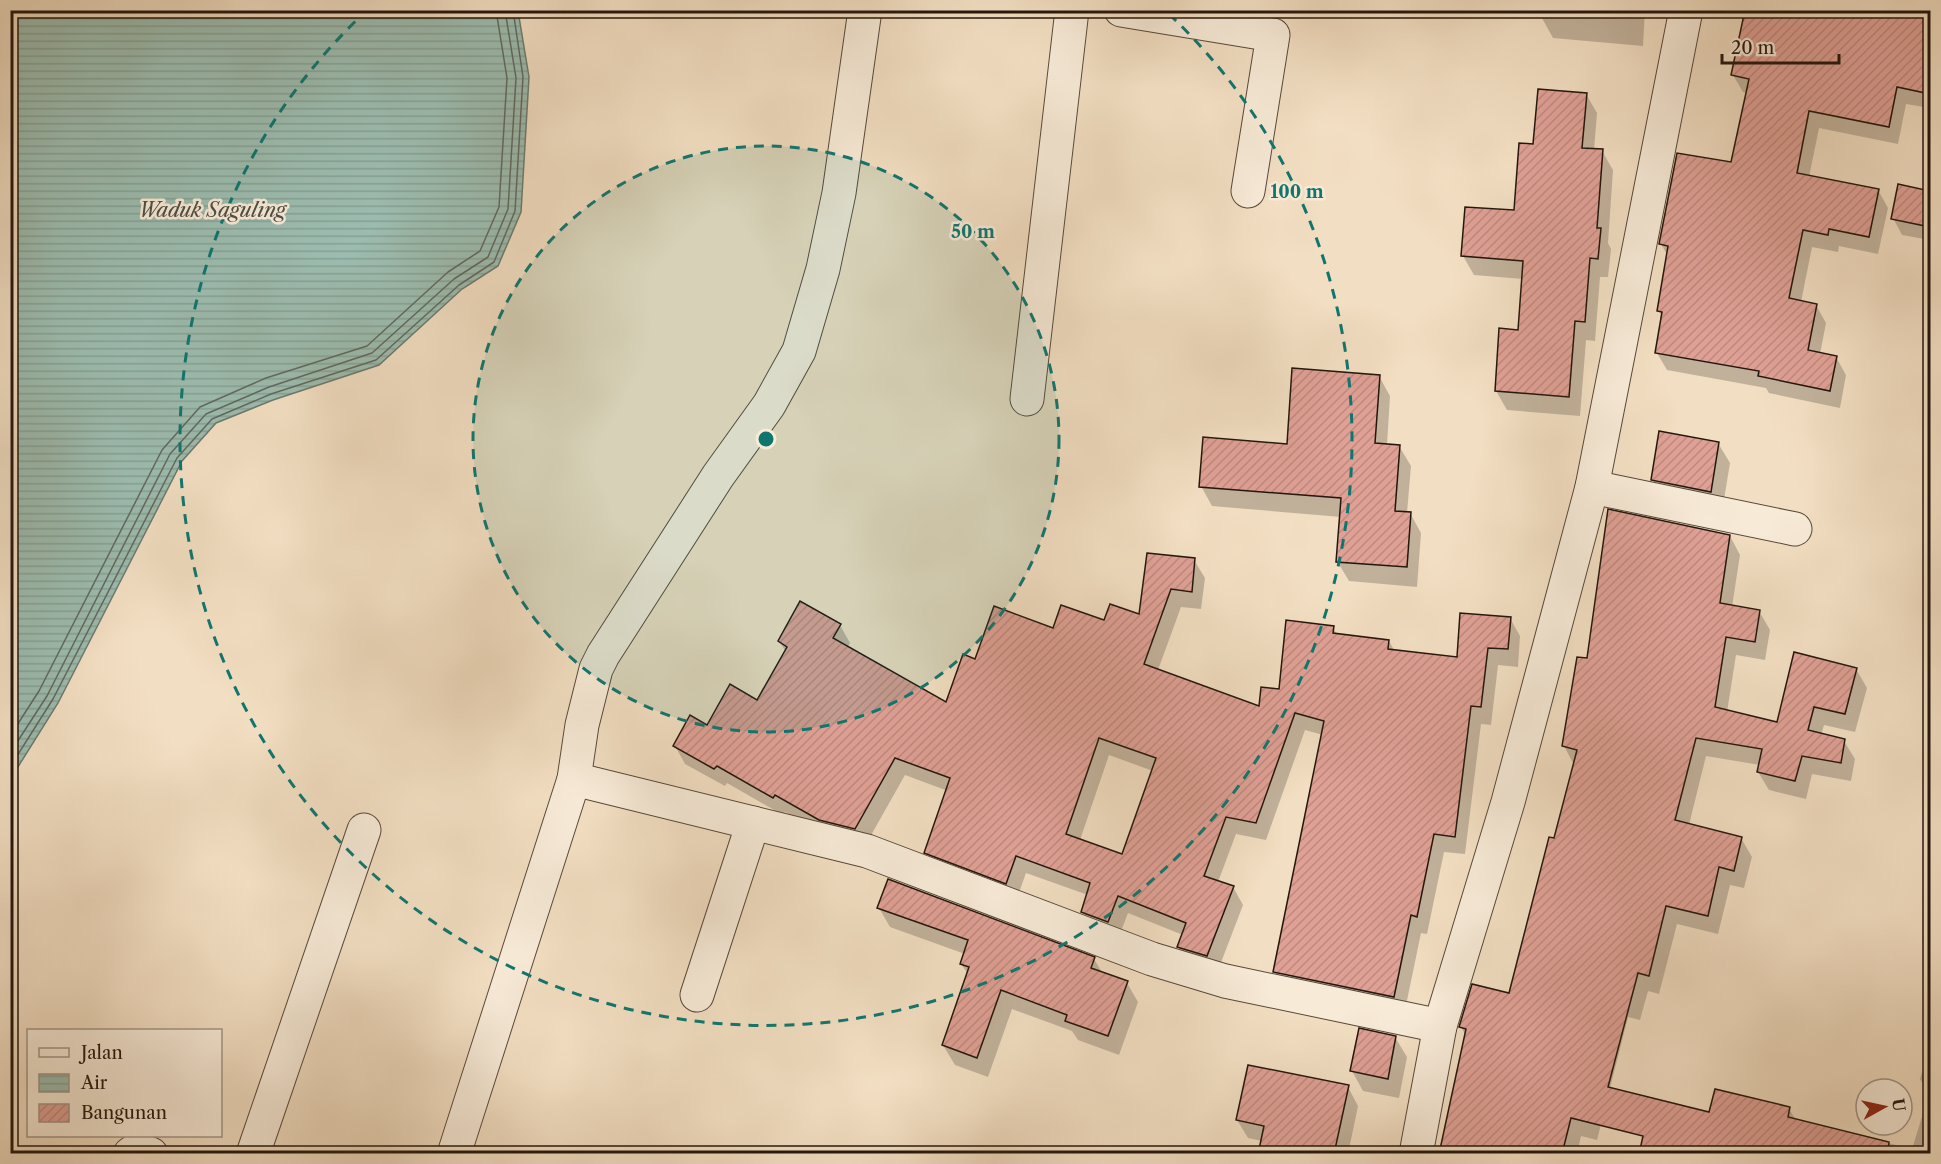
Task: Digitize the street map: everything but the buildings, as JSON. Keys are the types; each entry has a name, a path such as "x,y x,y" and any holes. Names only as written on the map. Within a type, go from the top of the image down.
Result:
{"street":[{"path":"454,1154 574,779 588,697 596,669 718,476 769,405 799,351 824,269 839,193 865,10"},
{"path":"1027,399 1072,10"},
{"path":"1121,10 1273,35 1248,191"},
{"path":"1416,1154 1440,1026 1508,802 1592,487 1686,10"},
{"path":"1592,487 1795,529"},
{"path":"574,779 867,851 1152,959 1225,981 1440,1026"},
{"path":"697,995 753,823"},
{"path":"253,1154 364,830"},
{"path":"130,1154 137,1149 151,1154"}],"water":[{"name":"Waduk Saguling","path":"11,10 518,11 529,77 521,212 498,266 462,289 379,365 273,400 216,423 182,461 58,703 11,778"}]}
